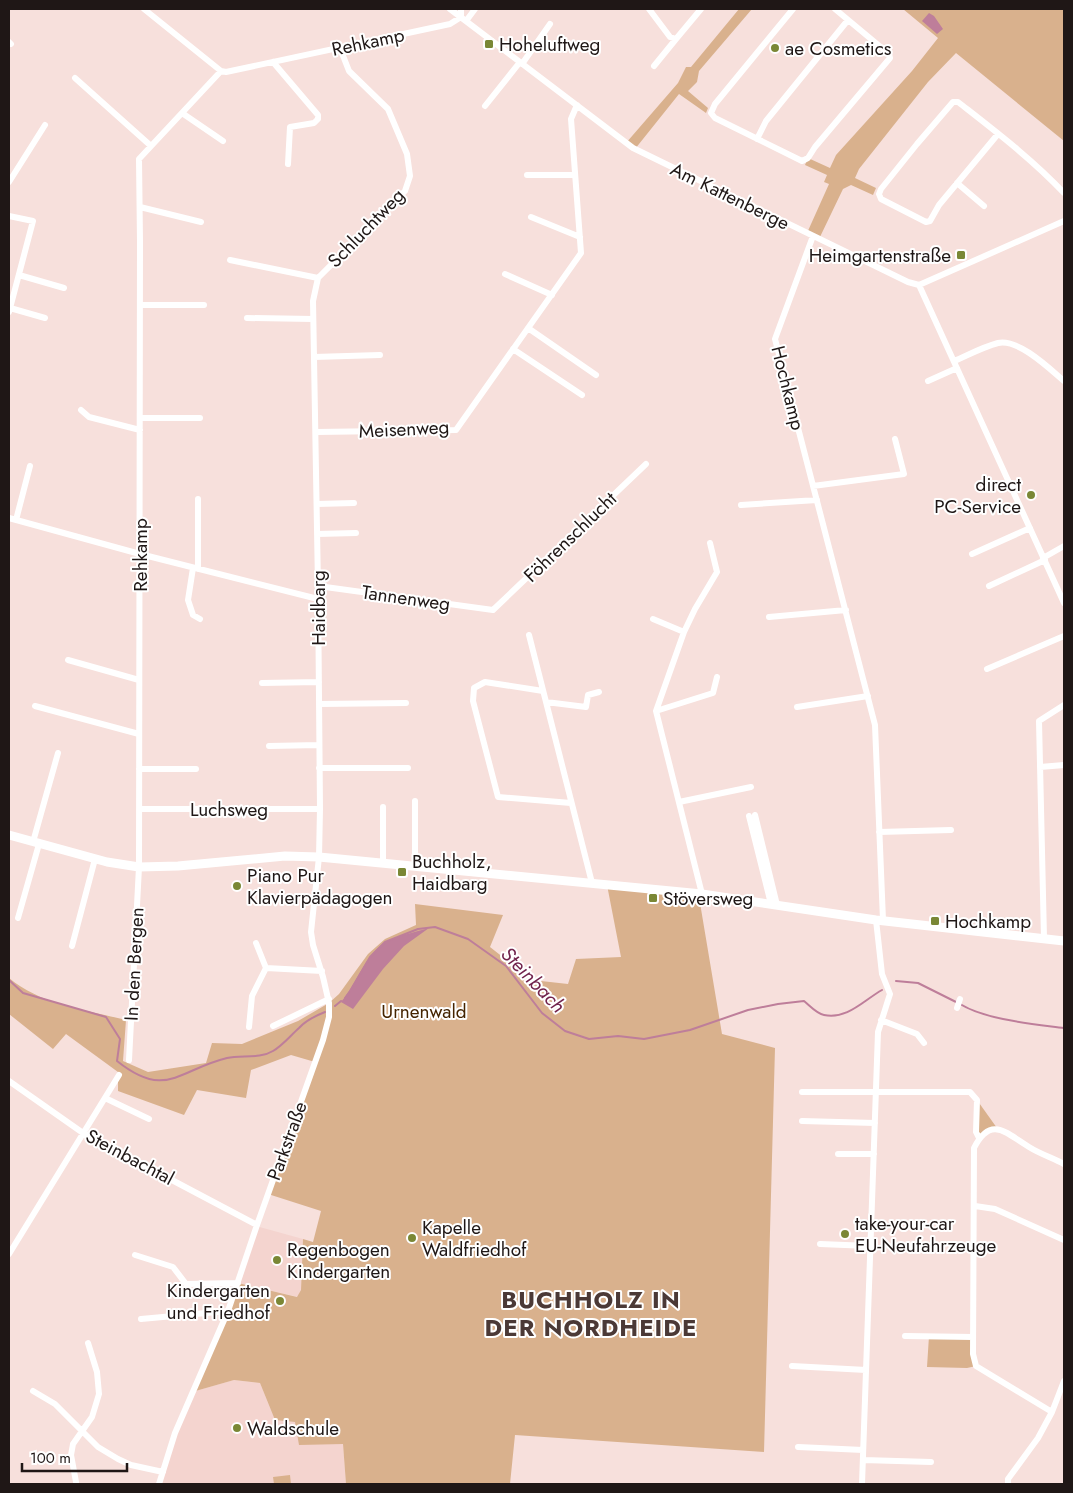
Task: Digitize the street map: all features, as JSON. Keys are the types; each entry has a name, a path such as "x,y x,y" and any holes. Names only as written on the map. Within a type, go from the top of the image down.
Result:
{"street":[{"path":"144,9 221,71"},
{"name":"Am Kattenberge","path":"450,9 635,149 908,282 919,285"},
{"path":"461,9 463,19 475,9"},
{"path":"649,9 670,37 676,39"},
{"path":"654,66 701,9"},
{"path":"793,9 715,104 711,112 715,118 802,161 806,160 815,146 890,58 889,54 835,9"},
{"name":"Rehkamp","path":"139,867 139,159 221,71 226,72 340,48 450,24 463,19"},
{"path":"757,139 766,121 848,20"},
{"path":"485,106 521,63 550,24"},
{"name":"Schluchtweg","path":"313,301 318,278 405,192 410,176 407,154 388,109 349,71 340,48"},
{"path":"273,62 318,115 318,119 314,123 290,127 288,164"},
{"path":"75,78 151,146"},
{"path":"998,134 939,205 930,221 926,222 881,199 879,194 881,188 953,102 958,102 1026,156 1064,194"},
{"name":"Meisenweg","path":"316,432 456,430 581,253 571,119 576,105"},
{"path":"182,112 223,141"},
{"path":"9,182 45,126"},
{"path":"527,175 576,175"},
{"path":"957,183 984,206"},
{"path":"140,208 201,222"},
{"path":"9,216 33,221 9,310 45,318"},
{"path":"531,217 580,237"},
{"path":"1063,224 919,285 1064,603"},
{"name":"Hochkamp","path":"813,236 775,338 875,725 882,974 890,994 878,1032 862,1484"},
{"name":"Schluchtweg","path":"230,260 318,278"},
{"path":"505,274 552,295"},
{"path":"19,275 64,288"},
{"name":"Haidbarg","path":"313,301 320,768 319,857"},
{"path":"140,305 204,305"},
{"path":"247,318 313,319"},
{"path":"528,328 596,375"},
{"path":"954,361 999,342 1015,345 1064,381"},
{"path":"513,349 582,395"},
{"path":"314,357 380,355"},
{"path":"928,381 957,368"},
{"path":"81,410 89,417 140,430"},
{"path":"140,418 200,418"},
{"path":"813,486 904,474 895,439"},
{"name":"Föhrenschlucht","path":"493,610 646,464"},
{"path":"16,520 30,466"},
{"path":"198,499 196,568 188,600 193,615 200,618"},
{"path":"742,505 817,500"},
{"path":"317,504 354,503"},
{"path":"9,518 140,554 318,599"},
{"path":"972,554 1030,528"},
{"path":"317,534 356,532"},
{"path":"702,894 656,711 684,632 717,572 710,543"},
{"path":"989,586 1044,559 1064,546"},
{"name":"Tannenweg","path":"318,586 493,610"},
{"path":"769,617 846,610"},
{"path":"653,619 684,632"},
{"path":"528,635 592,883"},
{"path":"987,668 1064,636"},
{"path":"68,660 139,680"},
{"path":"656,711 713,692 717,677"},
{"path":"262,683 319,682"},
{"path":"543,691 485,682 474,688 473,701 498,797 571,803"},
{"path":"546,702 586,707 588,695 599,692"},
{"path":"797,707 868,696"},
{"path":"319,704 406,703"},
{"path":"1044,938 1039,721 1064,705"},
{"path":"35,706 139,734"},
{"path":"270,746 319,745"},
{"path":"18,918 58,753"},
{"path":"1040,768 1064,765"},
{"path":"320,768 408,768"},
{"path":"139,769 196,769"},
{"path":"679,802 751,787"},
{"path":"415,800 415,866"},
{"path":"383,807 384,863"},
{"name":"Luchsweg","path":"139,809 320,809"},
{"path":"752,816 774,905"},
{"path":"879,832 951,830"},
{"path":"9,835 95,859 139,867 178,866 285,856 319,857 702,894 879,920 1064,941"},
{"name":"Parkstraße","path":"159,1484 176,1433 228,1311 323,1040 329,1017 328,999 313,945 312,932 319,857"},
{"path":"72,946 95,859"},
{"name":"In den Bergen","path":"129,1060 139,867"},
{"path":"249,1027 252,996 266,968 256,943"},
{"path":"266,968 322,972"},
{"path":"273,1026 328,999"},
{"path":"958,1008 960,999"},
{"path":"881,1020 917,1034 924,1043"},
{"path":"9,1254 119,1075"},
{"name":"Steinbachtal","path":"9,1081 83,1133 257,1224"},
{"path":"802,1092 970,1092 977,1100 976,1132 980,1138"},
{"path":"105,1098 149,1119"},
{"path":"802,1121 875,1123"},
{"path":"1052,1412 976,1366 973,1354 974,1148 988,1130 997,1128 1010,1133 1030,1148 1064,1164"},
{"path":"838,1154 874,1154"},
{"path":"974,1206 995,1210 1064,1240"},
{"path":"820,1244 870,1246"},
{"path":"135,1255 173,1267 186,1284 238,1283"},
{"path":"141,1319 228,1311"},
{"path":"905,1336 973,1337"},
{"path":"76,1482 71,1455 73,1444 92,1417 99,1394 97,1372 88,1342"},
{"path":"792,1366 866,1370"},
{"path":"1008,1484 1008,1479 1038,1438 1052,1412 1064,1381"},
{"path":"33,1391 55,1404 98,1447 118,1459 131,1464 163,1472"},
{"path":"798,1447 864,1450"},
{"path":"863,1460 932,1462"}],"shaded area":[{"path":"929,13 934,16 943,29 937,34 922,21"},
{"path":"429,928 404,946 383,969 353,1009 341,1002 371,956 384,943 406,934"},
{"path":"256,1226 303,1239 301,1290 298,1297 238,1283"},
{"name":"Waldschule","path":"234,1380 260,1383 275,1420 295,1422 343,1444 346,1484 159,1484 192,1392"}],"green space":[{"path":"739,9 752,9 699,71 697,82 688,91 708,108 706,113 679,94 635,149 626,143 678,83 686,67 691,67"},
{"path":"903,9 1064,9 1064,141 956,53 928,82 859,169 855,178 876,188 873,195 851,185 843,189 819,239 807,233 829,184 824,182 827,175 805,165 808,158 830,168 836,155 912,71 938,38"},
{"name":"Urnenwald","path":"607,885 699,897 722,1034 775,1048 764,1452 515,1435 510,1484 346,1484 343,1444 299,1445 295,1422 275,1420 260,1383 234,1380 192,1392 238,1283 297,1297 301,1290 303,1239 313,1242 321,1211 268,1194 315,1062 291,1055 251,1070 246,1098 197,1090 184,1115 118,1091 118,1072 66,1034 53,1049 9,1014 9,978 35,995 50,1001 126,1020 123,1061 148,1072 206,1063 212,1043 242,1044 298,1021 329,1003 339,994 368,954 385,939 416,925 415,904 503,915 490,947 532,980 568,984 576,959 621,957"},
{"path":"977,1100 997,1128 979,1138"},
{"path":"929,1336 973,1337 976,1366 967,1368 927,1367"},
{"path":"290,1475 291,1484 274,1484 273,1477"}],"waterway":[{"name":"Steinbach","path":"345,998 370,957 385,942 418,929 435,927 468,939 506,966 542,1013 565,1031 589,1039 618,1036 644,1039 690,1030 748,1010 804,1001 821,1014 840,1015 855,1008 882,990"},
{"name":"Steinbach","path":"9,980 23,993 106,1017 120,1039 117,1061 134,1073 148,1079 172,1079 227,1058 257,1056 268,1053 280,1046 305,1023 325,1012"},
{"name":"Steinbach","path":"896,981 918,983 956,1002"},
{"name":"Steinbach","path":"335,1006 341,1001"},
{"name":"Steinbach","path":"960,1004 996,1018 1064,1028"}],"place":[{"name":"Hoheluftweg","path":"489,44"},
{"name":"ae Cosmetics","path":"775,48"},
{"name":"Heimgartenstraße","path":"961,255"},
{"name":"direct PC-Service","path":"1031,495"},
{"name":"Buchholz, Haidbarg","path":"402,872"},
{"name":"Piano Pur Klavierpädagogen","path":"237,886"},
{"name":"Stöversweg","path":"653,898"},
{"name":"Hochkamp","path":"935,921"},
{"name":"take-your-car EU-Neufahrzeuge","path":"845,1234"},
{"name":"Kapelle Waldfriedhof","path":"412,1238"},
{"name":"Regenbogen Kindergarten","path":"277,1260"},
{"name":"Kindergarten und Friedhof","path":"280,1301"},
{"name":"Waldschule","path":"237,1428"}],"district":[{"name":"BUCHHOLZ IN DER NORDHEIDE","path":"591,1313"}]}
